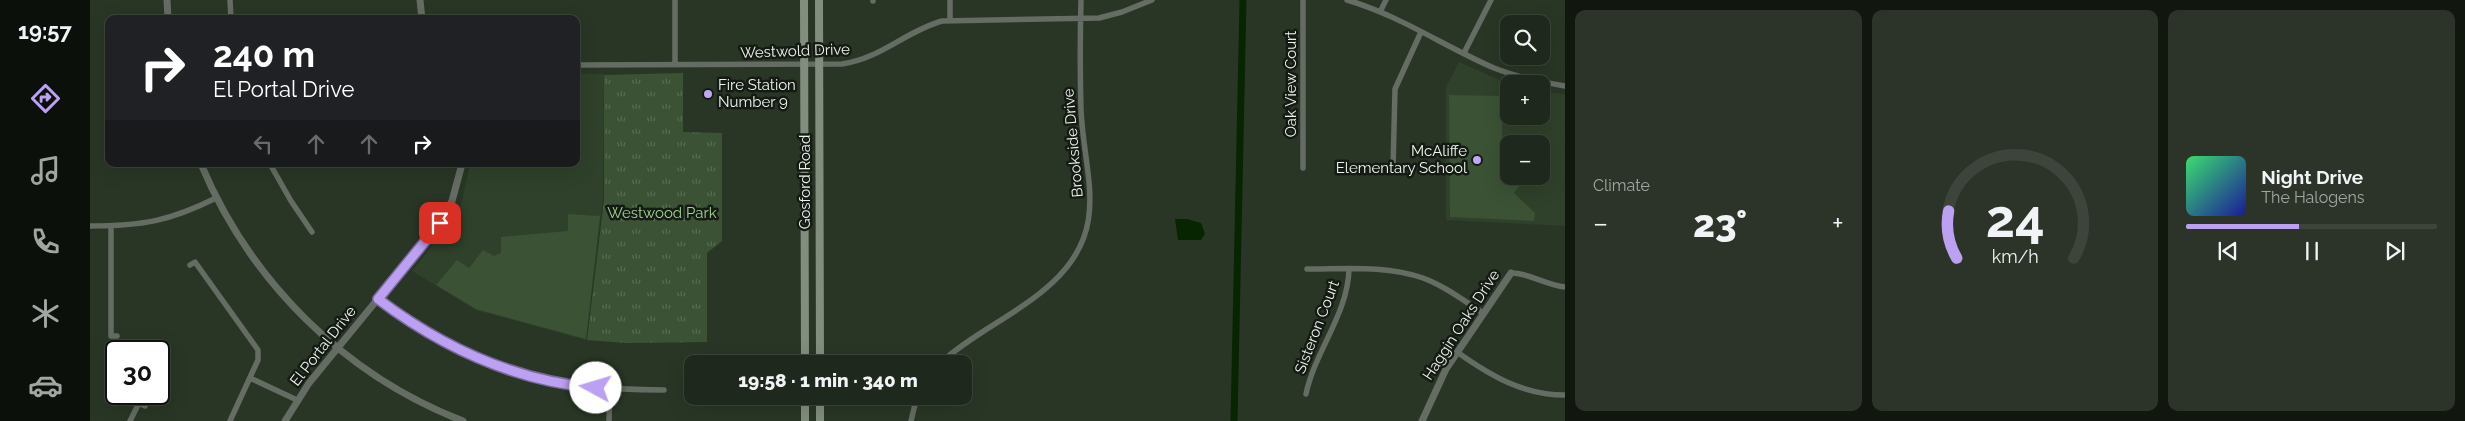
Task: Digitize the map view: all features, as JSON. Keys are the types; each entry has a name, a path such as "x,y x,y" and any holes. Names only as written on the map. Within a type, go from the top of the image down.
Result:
{"main road":[{"name":"Gosford Road","path":"804,0 804,355"},
{"name":"Gosford Road","path":"819,0 820,355"},
{"path":"805,405 805,421"},
{"path":"820,405 820,421"}],"street":[{"path":"167,0 168,15"},
{"path":"230,0 231,15"},
{"path":"420,0 422,15"},
{"path":"675,0 675,65"},
{"path":"950,0 950,19"},
{"name":"Brookside Drive","path":"951,355 1054,281 1071,260 1084,236 1091,208 1091,193 1081,110 1081,0"},
{"name":"Westwold Drive","path":"580,65 842,64 867,59 918,29 950,19 1111,16 1152,0"},
{"name":"Oak View Court","path":"1303,0 1303,168"},
{"path":"1347,0 1380,12 1513,75 1565,86"},
{"path":"1380,12 1386,0"},
{"path":"1464,53 1491,0"},
{"path":"1393,168 1395,90 1421,32"},
{"path":"202,167 216,198 244,245 273,284 306,320 338,348 402,392 463,421"},
{"path":"272,167 291,201 312,232"},
{"name":"El Portal Drive","path":"285,421 297,400 447,212 457,187 461,167"},
{"path":"90,226 111,226 163,220 216,198"},
{"path":"111,226 111,336 117,336"},
{"path":"190,265 195,262 256,345 259,355 230,421"},
{"path":"1307,268 1393,270 1424,278 1452,292 1483,313"},
{"name":"Sisteron Court","path":"1306,394 1312,373 1344,298 1350,269"},
{"path":"1511,273 1520,272 1539,281 1565,286"},
{"name":"Haggin Oaks Drive","path":"1422,421 1436,387 1457,352 1511,273"},
{"path":"378,299 436,339 494,365 562,384 610,389 664,390"},
{"path":"1457,352 1483,371 1511,385 1541,393 1565,395"},
{"path":"250,378 297,400"},
{"path":"608,421 610,389"},
{"path":"130,421 139,403 145,406"},
{"path":"911,421 914,405"}],"shaded area":[{"name":"McAliffe Elementary School","path":"1459,62 1500,80 1500,125 1550,125 1550,93 1565,94 1565,226 1446,220 1446,87"},
{"path":"580,74 604,74 603,199 586,340 476,310 412,271 452,221 462,201 469,167 580,167"},
{"path":"1175,219 1187,219 1201,223 1205,234 1201,240 1178,240"}],"green space":[{"name":"Westwood Park","path":"683,73 683,132 722,133 722,241 707,253 707,342 627,343 587,340 604,200 604,75"},
{"path":"1449,95 1500,96 1502,135 1500,135 1500,185 1520,185 1514,193 1535,213 1534,221 1450,217"},
{"path":"568,214 600,216 586,339 476,309 436,285 457,260 469,268 483,250 494,256 501,253 501,237 568,231"}],"waterway":[{"path":"1234,421 1243,0"}],"place":[{"name":"Fire Station Number 9","path":"708,94"},
{"name":"McAliffe Elementary School","path":"1477,160"}],"route":[{"path":"440,223 378,299 436,339 474,358 541,379 562,384 596,388"}]}
